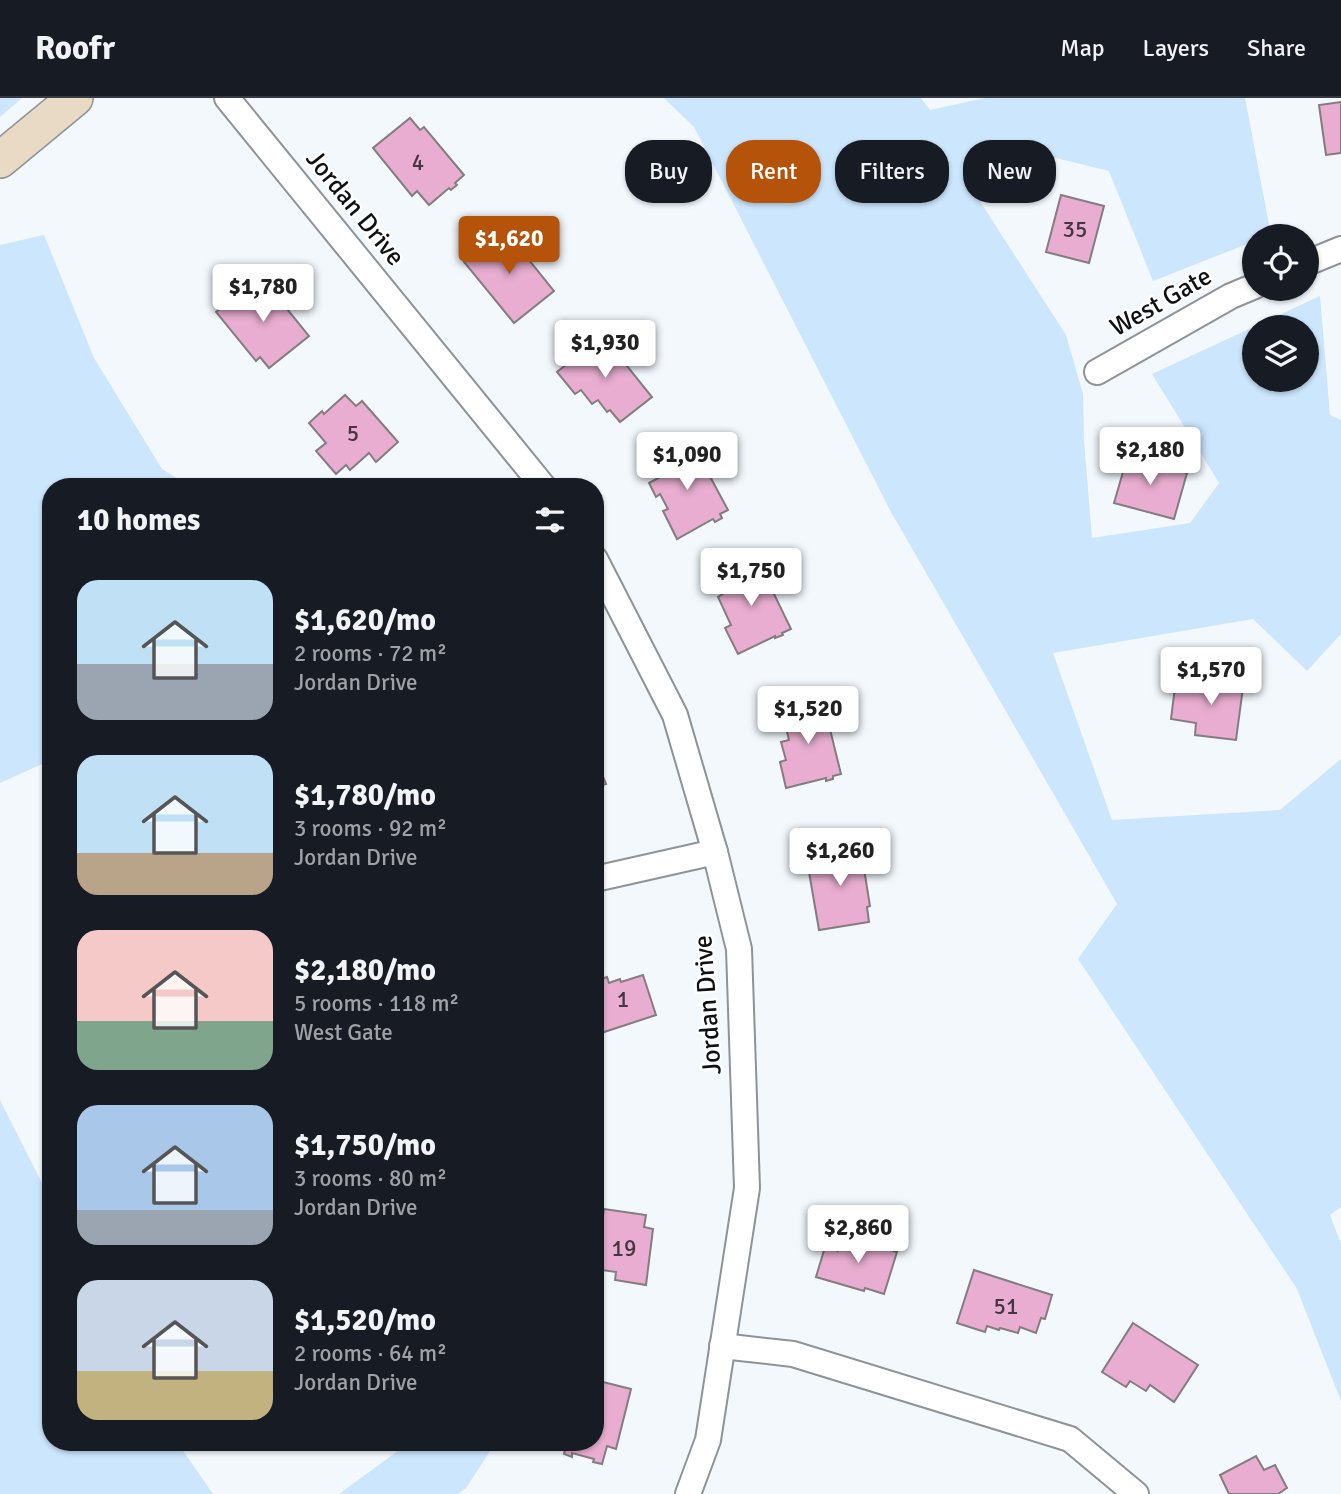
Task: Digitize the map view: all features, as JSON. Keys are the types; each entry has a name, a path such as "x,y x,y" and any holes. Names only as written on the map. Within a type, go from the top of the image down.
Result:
{"main road":[{"path":"0,160 75,98"}],"street":[{"name":"Jordan Drive","path":"227,98 536,478"},
{"path":"1319,258 1341,249"},
{"name":"West Gate","path":"1097,372 1242,291"},
{"name":"Jordan Drive","path":"604,577 674,715 715,852 739,949 747,1188 708,1440 688,1494"},
{"path":"604,877 715,852"},
{"path":"722,1346 793,1354 1070,1439 1136,1494"}],"shaded area":[{"path":"0,98 22,98 0,117"},
{"path":"664,98 921,98 930,110 985,98 1245,98 1269,224 1242,224 1242,246 1153,281 1109,171 1056,158 1056,140 963,140 963,203 981,203 1066,335 1083,394 1092,538 1190,523 1219,483 1152,374 1242,332 1242,392 1319,392 1319,315 1279,315 1309,301 1319,301 1320,296 1330,415 1341,420 1341,634 1307,671 1253,619 1053,653 1112,820 1280,810 1341,759 1341,1207 1330,1215 1341,1244 1341,1401 1297,1289 1078,959 1117,904 891,512 733,203 821,203 821,140 726,140 726,190 712,162 712,140 701,140 694,127"},
{"path":"44,235 94,358 162,469 176,478 42,478 42,764 0,783 0,245"},
{"path":"0,1100 42,1183 42,1451 183,1451 213,1494 0,1494"},
{"path":"398,1451 490,1451 466,1488 458,1494 339,1494"}],"building":[{"path":"1341,102 1341,153 1326,155 1319,105"},
{"path":"410,118 420,130 424,127 464,175 455,183 457,185 451,190 449,188 429,205 417,191 412,196 373,148"},
{"path":"1061,195 1104,206 1089,263 1046,252"},
{"path":"504,229 554,291 514,323 464,262"},
{"path":"253,282 263,294 270,288 309,336 269,368 260,357 256,361 216,312"},
{"path":"603,336 652,397 620,422 610,410 607,412 598,400 592,404 581,390 575,394 557,372"},
{"path":"345,395 356,406 362,401 398,442 376,462 369,453 350,470 346,465 336,474 316,451 326,443 309,423 322,411 324,414"},
{"path":"692,443 728,510 720,514 722,518 715,522 713,519 677,539 663,511 668,509 660,494 656,497 649,483 662,476 654,463"},
{"path":"1134,454 1137,459 1187,473 1174,519 1114,503 1123,472 1118,465 1121,456"},
{"path":"757,559 791,629 738,654 725,628 731,625 718,597 726,592 719,578"},
{"path":"1203,674 1244,680 1236,740 1195,735 1196,723 1171,719 1175,687 1201,691"},
{"path":"823,701 841,774 826,781 826,778 786,788 780,762 786,760 781,742 789,740 782,711"},
{"path":"860,844 870,906 867,907 869,922 819,930 809,872 816,871 813,853"},
{"path":"643,975 656,1015 604,1032 604,978 607,977 609,983 620,979 621,982"},
{"path":"604,1209 646,1215 644,1227 653,1229 646,1285 615,1280 616,1272 604,1270"},
{"path":"842,1236 897,1252 884,1294 816,1277 825,1247 838,1251"},
{"path":"974,1270 1052,1295 1045,1319 1041,1318 1036,1333 1020,1327 1018,1333 987,1326 985,1332 957,1323"},
{"path":"1133,1323 1198,1365 1174,1402 1150,1385 1146,1391 1130,1381 1126,1387 1102,1372"},
{"path":"604,1382 631,1389 616,1449 607,1446 602,1464 572,1453 572,1457 564,1454 565,1451 604,1451"},
{"path":"1256,1456 1264,1470 1275,1465 1287,1488 1278,1494 1229,1494 1220,1475"}]}
